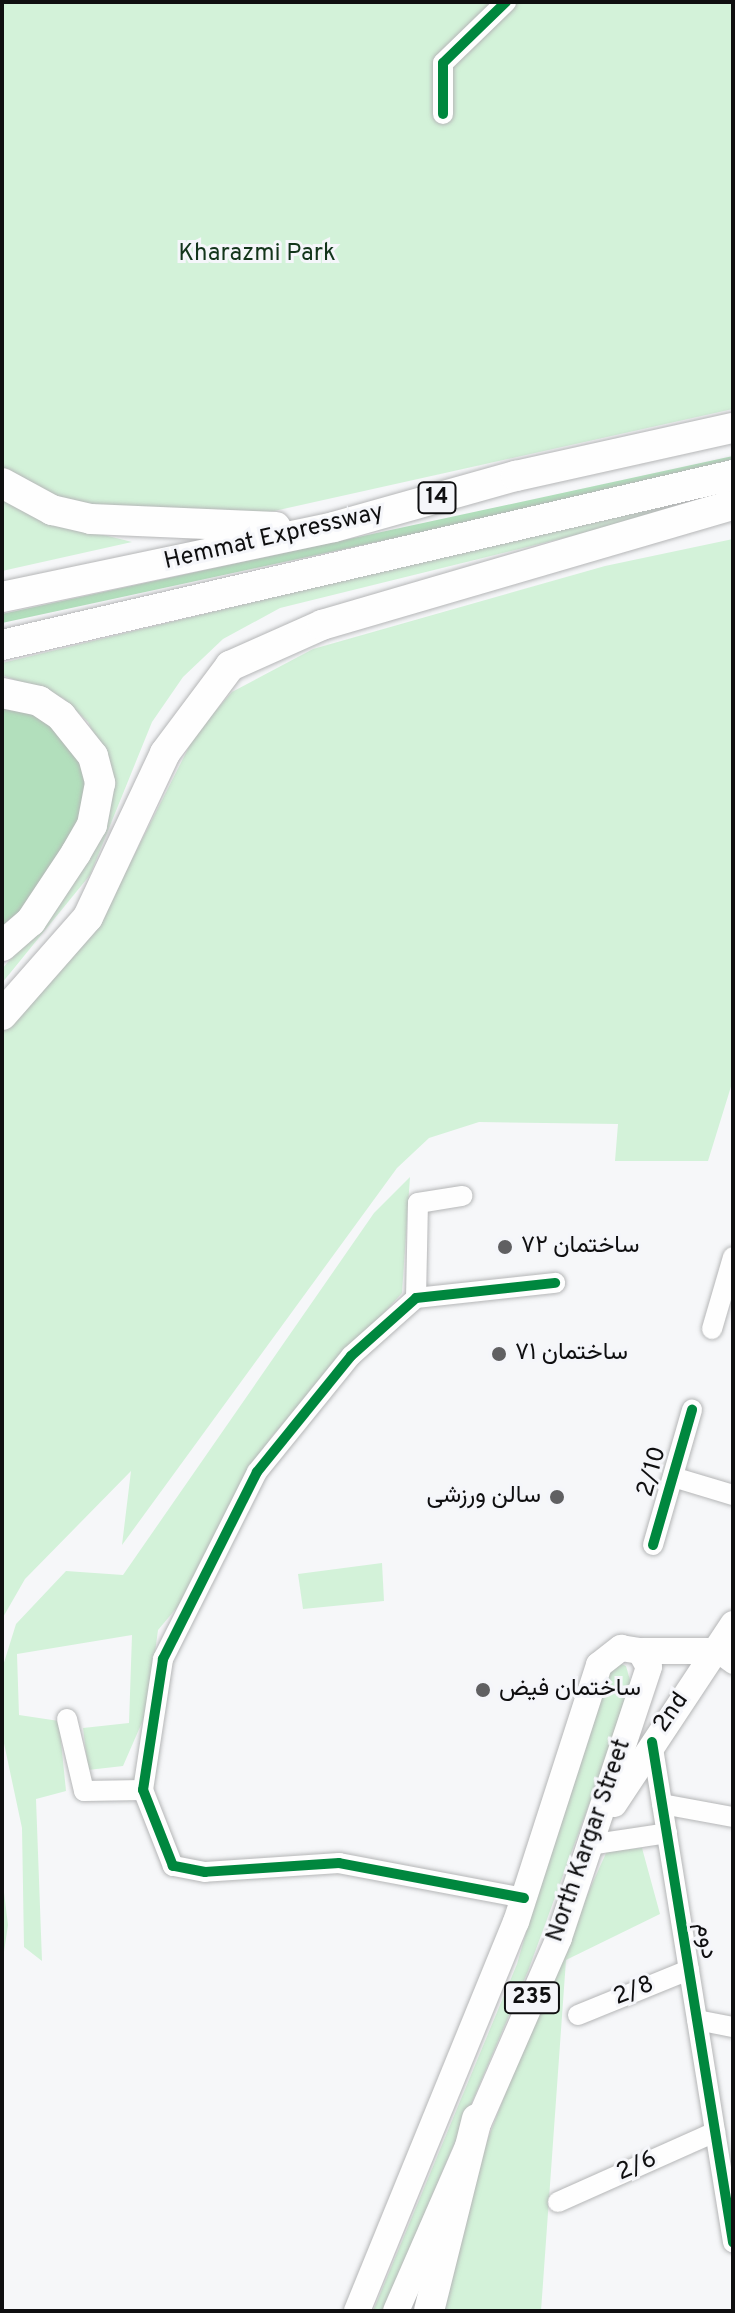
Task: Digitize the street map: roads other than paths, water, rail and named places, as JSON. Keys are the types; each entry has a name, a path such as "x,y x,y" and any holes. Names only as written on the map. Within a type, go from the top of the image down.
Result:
{"highway":[{"name":"Hemmat Expressway","path":"2,597 334,527 516,476 733,428"},
{"name":"Hemmat Expressway","path":"2,645 733,475"},
{"path":"2,483 52,510 141,527 334,527"},
{"path":"2,1015 88,917 165,753 230,666 337,620 733,505"},
{"path":"2,693 39,701 61,716 93,756 100,783 92,825 76,853 31,921 2,946"},
{"path":"429,2311 477,2119"}],"main road":[{"name":"2nd","path":"589,1845 652,1742 724,1658 733,1624"},
{"name":"North Kargar Street","path":"357,2311 524,1898 597,1675 612,1651 640,1651 649,1667 559,1938 477,2119 396,2311"},
{"path":"640,1651 724,1658"}],"street":[{"path":"443,114 443,63 506,2"},
{"path":"416,1298 418,1203 462,1196"},
{"path":"712,1329 733,1257"},
{"path":"524,1898 339,1863 205,1872 173,1866 143,1790 163,1659 257,1472 351,1356 416,1298 555,1283"},
{"name":"2/10","path":"653,1545 692,1410"},
{"name":"2/10","path":"673,1477 733,1495"},
{"path":"67,1719 84,1791 143,1790"},
{"name":"دوم","path":"652,1742 733,2242"},
{"path":"662,1804 733,1817"},
{"path":"589,1845 667,1833"},
{"name":"2/8","path":"578,2015 689,1970"},
{"path":"697,2020 733,2027"},
{"name":"2/6","path":"558,2202 715,2132"}],"place":[{"name":"ساختمان ۷۲","path":"505,1247"},
{"name":"ساختمان ۷۱","path":"499,1354"},
{"name":"سالن ورزشی","path":"557,1497"},
{"name":"ساختمان فیض","path":"483,1690"}],"park label":[{"name":"Kharazmi Park","path":"257,255"}]}
